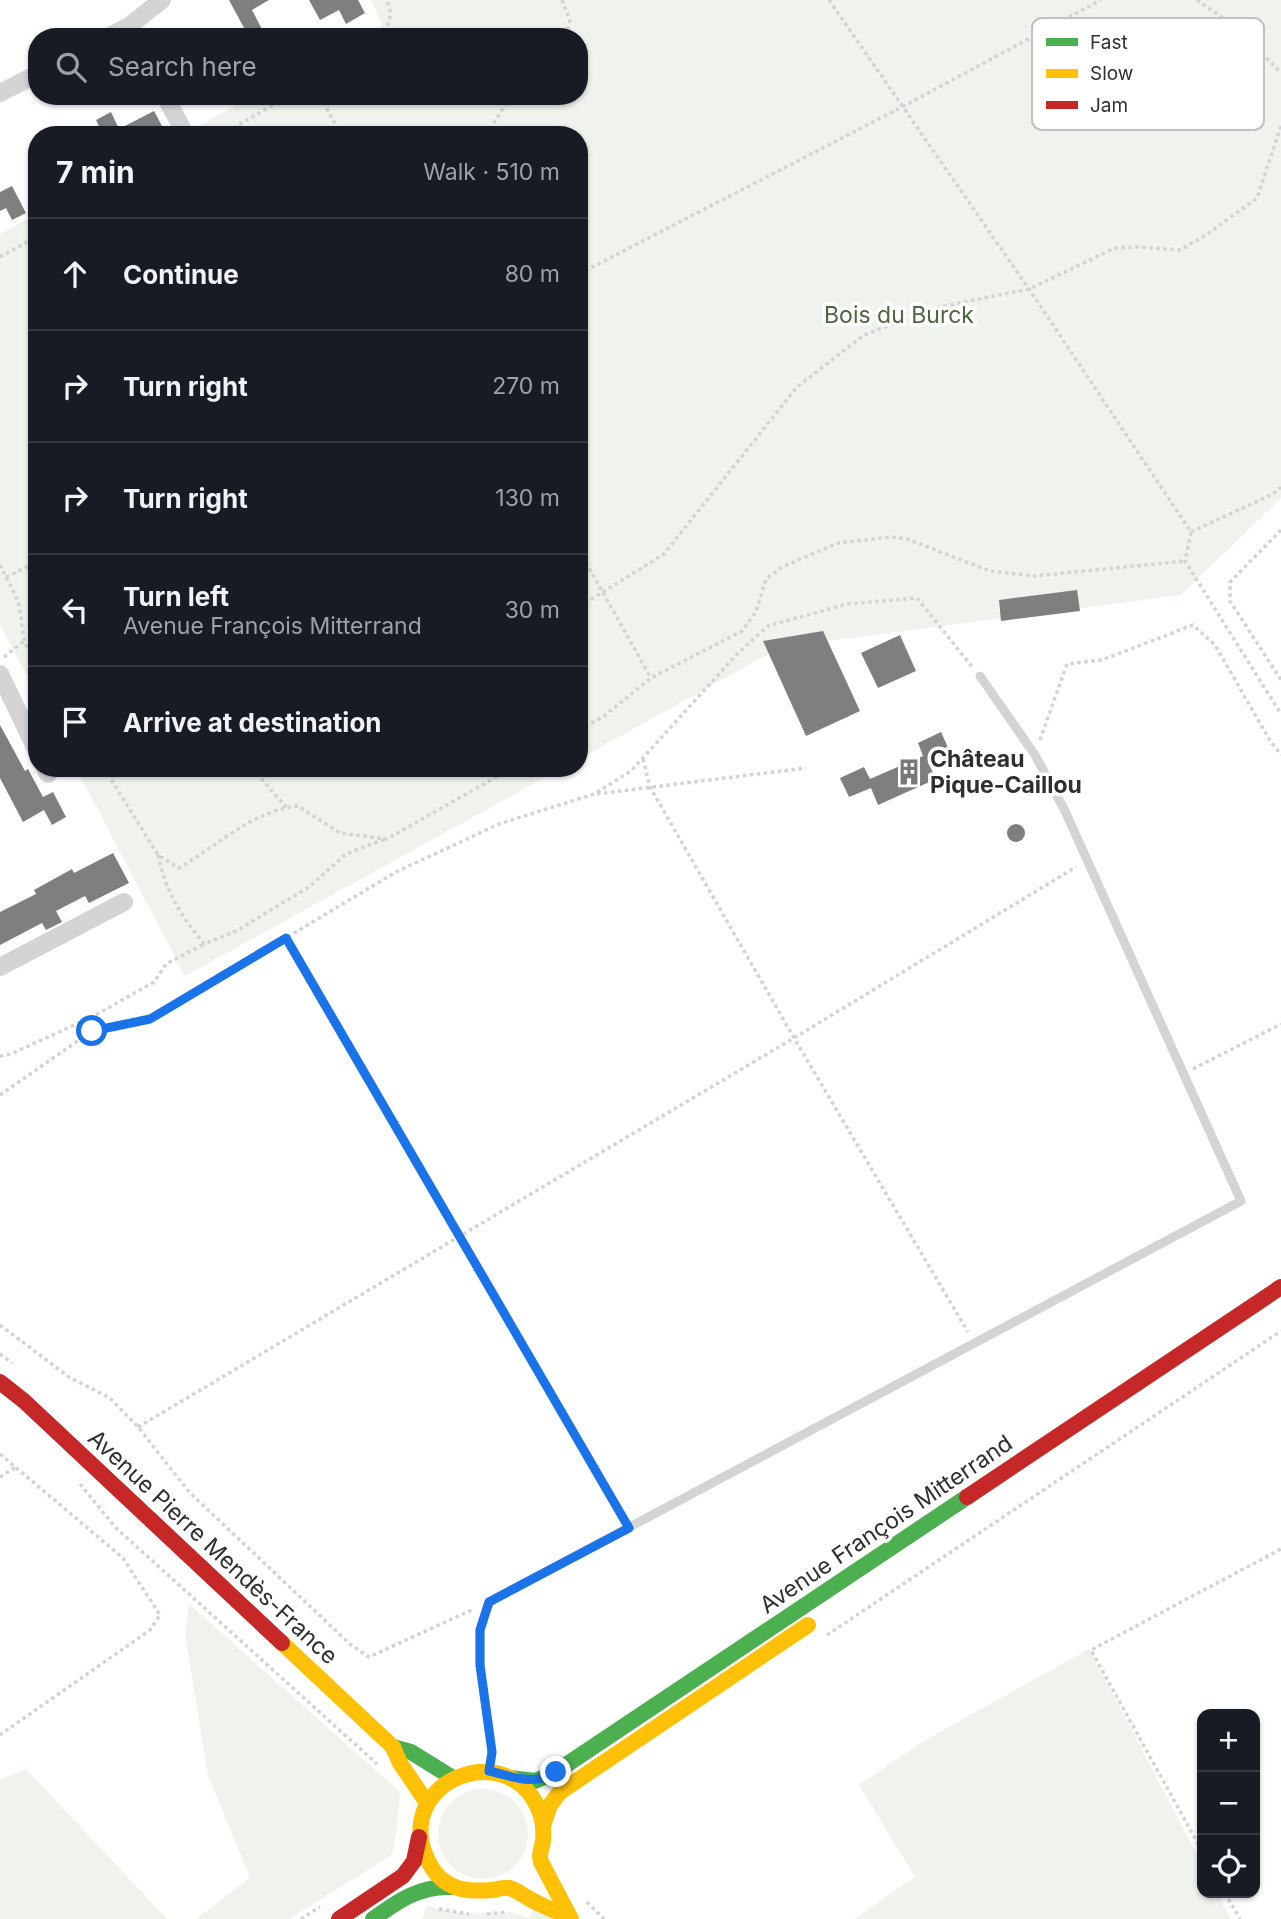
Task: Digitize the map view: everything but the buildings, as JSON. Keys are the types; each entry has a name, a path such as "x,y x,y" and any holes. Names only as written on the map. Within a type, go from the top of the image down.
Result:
{"main road":[{"name":"Avenue François Mitterrand","path":"510,1778 535,1781 554,1773 1281,1287"},
{"name":"Avenue Pierre Mendès-France","path":"0,1382 24,1401 393,1747"},
{"name":"Avenue François Mitterrand","path":"543,1826 550,1805 560,1792 819,1618"},
{"path":"393,1747 411,1752 453,1778"},
{"path":"393,1747 400,1763 427,1803"},
{"path":"339,1919 403,1876 414,1861 421,1820 427,1803 433,1793 453,1778 470,1772 489,1771 510,1778 526,1790 538,1806 543,1826 539,1856 519,1880 490,1894 470,1894 451,1887 432,1885 413,1892 373,1919"},
{"path":"419,1837 424,1857 435,1874 451,1887"},
{"path":"539,1856 569,1917"},
{"path":"519,1880 551,1910 569,1917"}],"street":[{"path":"135,28 162,0"},
{"path":"0,93 28,79"},
{"path":"170,105 181,126"},
{"path":"0,674 28,732"},
{"path":"0,967 124,902"}],"lane":[{"path":"489,1771 492,1752 480,1665 480,1630 489,1602 1241,1201 1065,811 1035,755 980,676"}],"path":[{"path":"387,0 391,9 388,28"},
{"path":"562,0 570,20 568,28"},
{"path":"829,0 1029,289 1191,532 1185,561 1281,714"},
{"path":"1068,18 1101,0"},
{"path":"1198,0 1224,18"},
{"path":"588,269 1032,37"},
{"path":"1264,55 1281,73"},
{"path":"237,126 273,105"},
{"path":"325,105 336,126"},
{"path":"491,126 505,105"},
{"path":"588,602 664,554 797,387 864,335 935,309 1029,289 1115,248 1180,250 1206,235 1257,198 1281,126"},
{"path":"0,257 28,241"},
{"path":"1191,532 1273,494 1281,487"},
{"path":"1281,530 1230,582 1230,601 1281,680"},
{"path":"588,725 604,716 652,678 742,631 756,612 766,579 782,567 838,543 892,537 907,539 990,571 1035,576 1185,561"},
{"path":"0,565 19,606 24,641 28,648"},
{"path":"588,565 652,678"},
{"path":"6,577 28,566"},
{"path":"594,794 631,771 738,653 768,626 847,604 917,598 980,676"},
{"path":"1035,755 1067,664 1102,660 1193,625 1214,645 1281,755"},
{"path":"0,661 24,641"},
{"path":"643,758 650,788 975,1343"},
{"path":"0,1095 92,1031 150,1019 396,872 499,824 594,794 806,768"},
{"path":"110,777 158,855 163,878 181,916 204,944"},
{"path":"259,777 286,807"},
{"path":"0,1056 11,1054 92,1017 154,982 166,964 236,931 298,894 346,854 387,839 496,777"},
{"path":"158,855 179,868 251,820 286,807 298,806 340,833 387,839"},
{"path":"138,1427 794,1038 1087,860"},
{"path":"286,938 629,1528"},
{"path":"1184,1074 1281,1024"},
{"path":"0,1325 69,1377 110,1398 138,1427 190,1493 351,1646 369,1657 489,1602"},
{"path":"826,1635 1281,1331"},
{"path":"0,1454 123,1558 160,1615 150,1630 0,1735"},
{"path":"0,1477 16,1467"},
{"path":"75,1479 116,1528 381,1768"},
{"path":"1197,1842 1091,1650 1281,1549"},
{"path":"1228,1898 1240,1919"}],"green space":[{"name":"Bois du Burck","path":"372,0 1281,0 1281,498 1181,595 781,647 588,754 588,126 198,126 237,105 588,105 588,28 379,28 382,26"},
{"path":"28,219 28,678 0,625 0,234"},
{"path":"81,777 546,777 185,976"},
{"path":"189,1604 400,1792 392,1855 289,1919 196,1919 250,1878 208,1775 185,1635"},
{"path":"1089,1649 1197,1854 1197,1898 1220,1898 1231,1919 854,1919 915,1877 859,1785 927,1739"},
{"path":"26,1769 167,1919 0,1919 0,1780"},
{"path":"483,1789 500,1792 515,1802 525,1817 528,1834 525,1851 515,1866 500,1876 483,1879 466,1876 451,1866 441,1851 438,1834 441,1817 451,1802 466,1792"},
{"path":"538,1903 571,1919 422,1919 427,1906 458,1913 511,1912 529,1918"}],"traffic: fast":[{"path":"510,1778 535,1781 554,1773 967,1497"},
{"path":"393,1747 411,1752 453,1778"},
{"path":"373,1919 419,1892 451,1887"}],"traffic: slow":[{"path":"543,1826 550,1805 560,1792 808,1625"},
{"path":"282,1643 393,1747 400,1763 427,1803"},
{"path":"567,1915 511,1889 464,1889 452,1886 440,1877 425,1854 421,1828 427,1805 441,1788 460,1776 482,1772 505,1776 524,1788 539,1810 541,1818 541,1862 571,1919"}],"traffic: jam":[{"path":"967,1497 1281,1287"},
{"path":"0,1382 24,1401 282,1643"},
{"path":"339,1919 403,1876 414,1861 419,1837"}],"place":[{"name":"Château Pique-Caillou","path":"909,772"}],"route":[{"path":"92,1031 150,1019 286,938 629,1528 489,1602 480,1630 480,1665 492,1752 489,1771 510,1778 535,1781 556,1772"}]}
